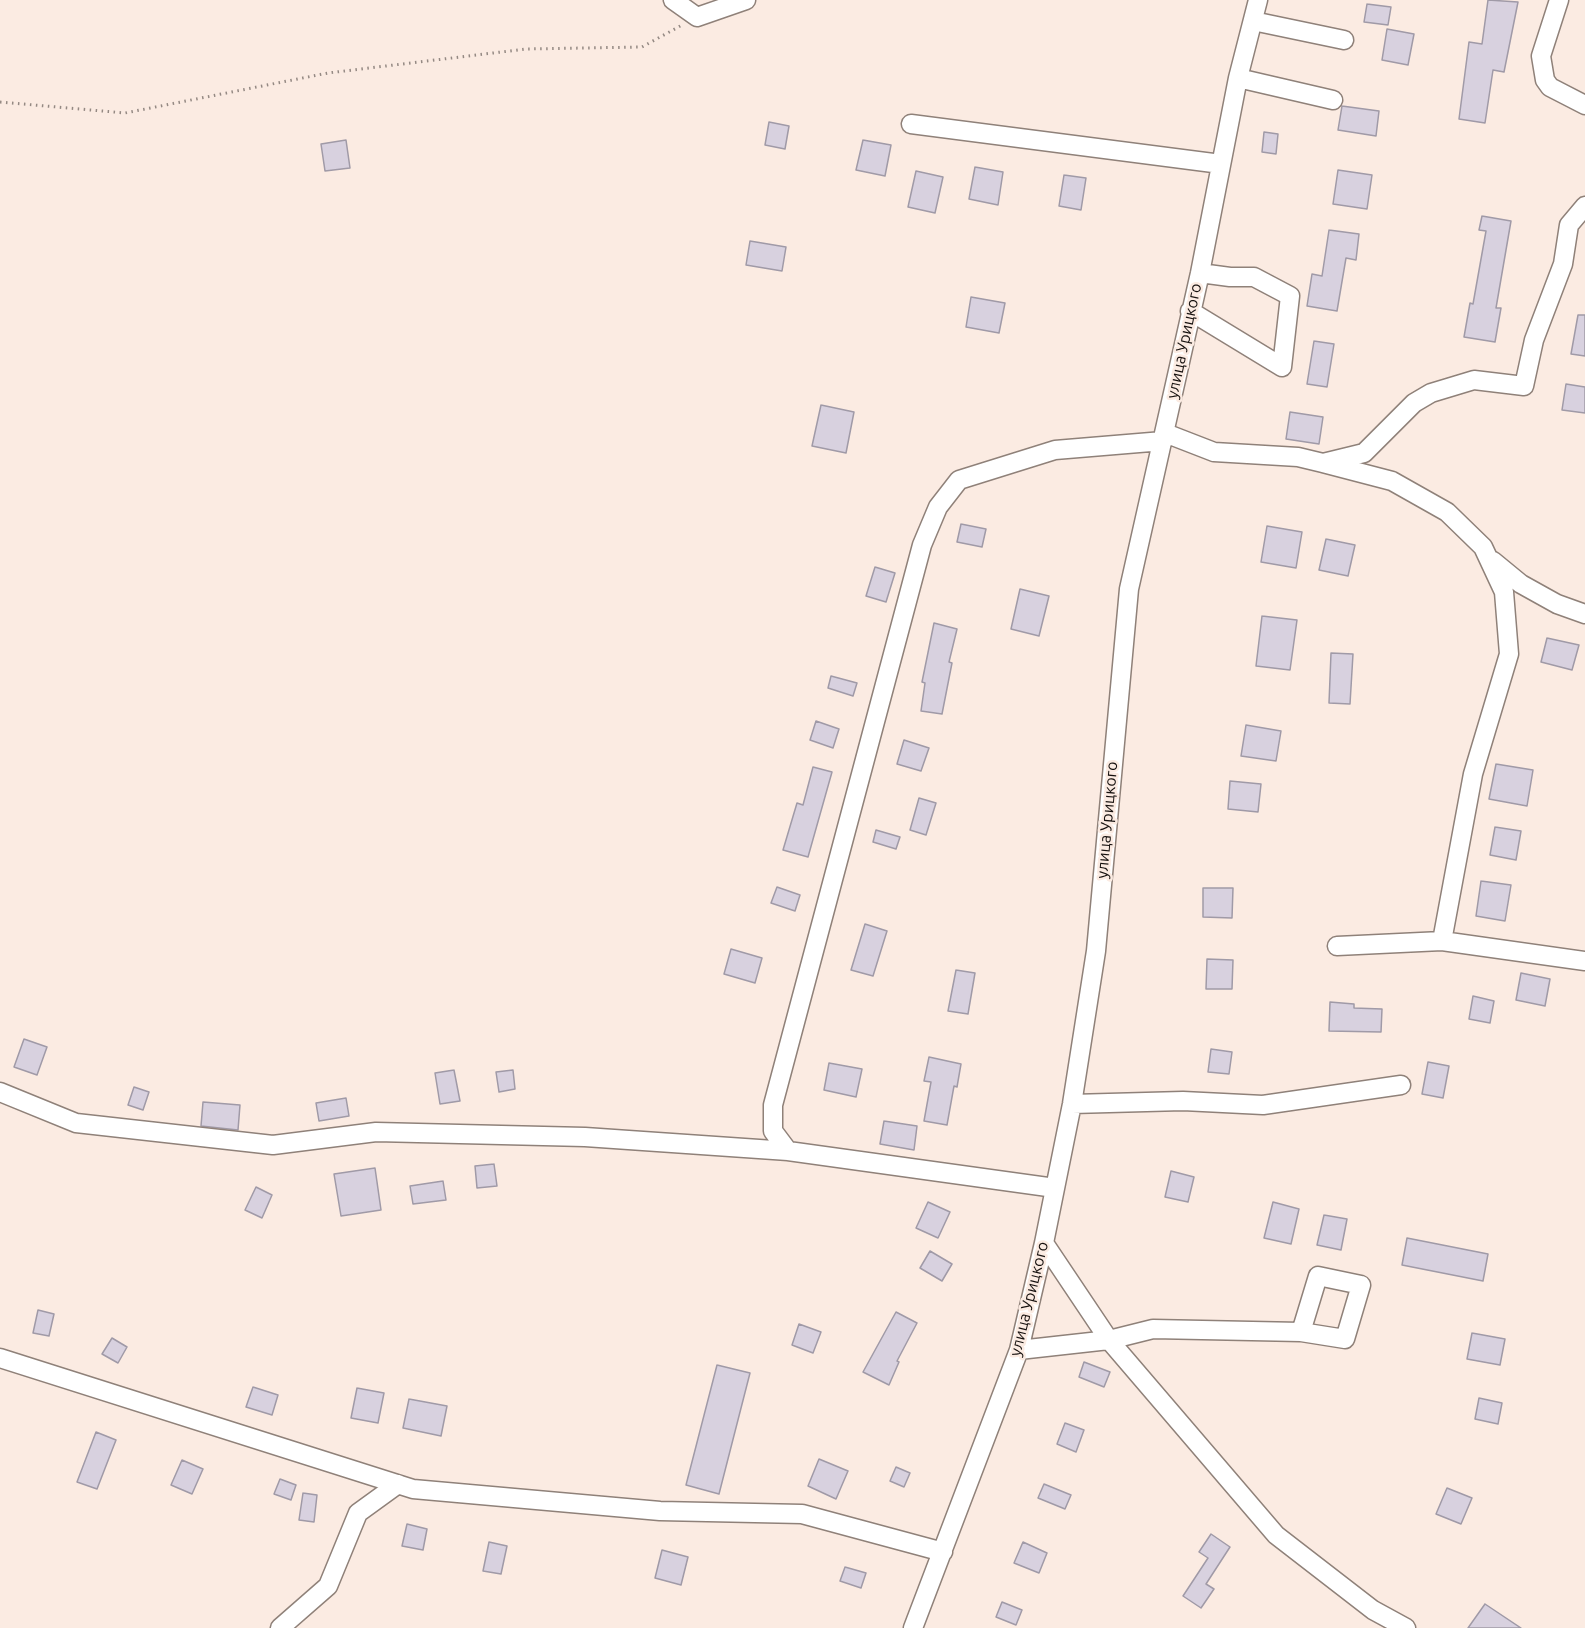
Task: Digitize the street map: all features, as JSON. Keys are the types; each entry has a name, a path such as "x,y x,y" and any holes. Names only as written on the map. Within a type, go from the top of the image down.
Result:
{"street":[{"path":"673,0 697,17 746,0"},
{"name":"улица Урицкого","path":"913,1628 1019,1350 1044,1243 1072,1104 1096,951 1129,589 1200,273 1238,78 1258,0"},
{"path":"1559,0 1541,56 1545,80 1550,87 1585,105"},
{"path":"1253,21 1344,40"},
{"path":"1238,78 1333,100"},
{"path":"911,124 1221,164"},
{"path":"1323,463 1364,453 1414,403 1431,393 1474,380 1524,386 1534,340 1563,264 1569,225 1585,206"},
{"path":"1190,311 1282,367 1290,296 1254,277 1230,278 1200,273"},
{"path":"788,1151 773,1131 772,1106 922,545 938,507 959,480 1054,450 1164,437 1214,452 1298,457 1392,481 1447,512 1483,547 1504,592 1509,654 1473,774 1442,941"},
{"path":"1487,556 1521,584 1557,604 1585,614"},
{"path":"1337,946 1442,941 1585,961"},
{"path":"1072,1104 1183,1101 1263,1105 1401,1085"},
{"path":"0,1092 76,1123 273,1144 376,1132 585,1137 788,1151 1055,1188"},
{"path":"1044,1243 1109,1340 1276,1535 1363,1604 1406,1628"},
{"path":"1019,1350 1109,1340 1153,1329 1301,1332"},
{"path":"0,1358 413,1489 660,1511 802,1514 943,1552"},
{"path":"280,1628 328,1586 358,1514 398,1484"}],"path":[{"path":"0,102 125,113 328,73 526,49 642,47 697,17"}],"building":[{"path":"1488,0 1518,2 1504,72 1493,70 1485,123 1459,119 1469,42 1482,44"},
{"path":"1367,4 1391,7 1388,25 1364,22"},
{"path":"1387,29 1414,34 1408,65 1382,60"},
{"path":"1342,106 1379,111 1376,136 1338,130"},
{"path":"769,122 789,126 785,149 765,145"},
{"path":"1264,132 1278,134 1276,154 1262,152"},
{"path":"346,140 350,168 325,171 321,144"},
{"path":"863,140 891,145 885,176 856,170"},
{"path":"975,167 1003,172 998,205 969,199"},
{"path":"1338,170 1372,175 1367,209 1333,204"},
{"path":"916,171 943,177 935,213 908,207"},
{"path":"1064,175 1086,178 1081,210 1059,206"},
{"path":"1482,216 1511,221 1496,308 1501,308 1495,342 1464,337 1470,303 1473,304 1486,231 1479,230"},
{"path":"1329,230 1359,234 1356,260 1346,258 1337,311 1307,306 1312,274 1322,276"},
{"path":"750,241 786,247 782,271 746,265"},
{"path":"971,297 1005,303 999,333 966,327"},
{"path":"1578,315 1585,315 1585,356 1571,354"},
{"path":"1314,341 1334,344 1327,387 1307,384"},
{"path":"1566,384 1585,387 1585,413 1562,410"},
{"path":"821,405 854,412 846,453 812,446"},
{"path":"1290,412 1323,417 1319,444 1286,439"},
{"path":"961,524 986,529 982,547 957,542"},
{"path":"1267,526 1302,532 1296,568 1261,562"},
{"path":"1326,539 1355,545 1348,576 1319,570"},
{"path":"875,567 895,573 886,602 866,596"},
{"path":"1020,589 1049,596 1039,636 1011,629"},
{"path":"1262,616 1297,620 1290,670 1256,666"},
{"path":"934,623 957,629 949,662 952,663 942,714 921,711 925,683 922,682"},
{"path":"1547,638 1579,645 1572,670 1541,662"},
{"path":"1331,653 1353,654 1350,704 1329,703"},
{"path":"831,676 857,683 853,696 828,688"},
{"path":"816,721 839,729 833,748 810,740"},
{"path":"1246,725 1281,731 1276,761 1241,756"},
{"path":"904,740 929,748 921,771 897,764"},
{"path":"1496,764 1533,770 1527,806 1489,799"},
{"path":"813,767 832,772 808,857 783,850 797,803 803,805"},
{"path":"1230,781 1261,784 1258,812 1228,809"},
{"path":"919,798 936,803 926,835 910,830"},
{"path":"1495,827 1521,831 1516,860 1490,855"},
{"path":"876,830 900,837 896,849 873,842"},
{"path":"1481,881 1511,885 1505,921 1476,916"},
{"path":"777,887 800,895 795,911 771,903"},
{"path":"1203,888 1233,888 1232,918 1203,917"},
{"path":"865,924 887,931 873,976 851,970"},
{"path":"731,949 762,958 755,983 724,974"},
{"path":"1207,959 1233,960 1232,989 1206,989"},
{"path":"956,970 975,973 968,1014 948,1011"},
{"path":"1521,973 1550,979 1545,1006 1516,1000"},
{"path":"1473,996 1494,1001 1490,1023 1469,1019"},
{"path":"1330,1002 1354,1004 1354,1008 1382,1009 1381,1032 1329,1031"},
{"path":"24,1039 47,1047 37,1075 14,1067"},
{"path":"1211,1049 1232,1052 1229,1074 1208,1072"},
{"path":"929,1057 961,1064 957,1087 954,1086 947,1125 924,1121 931,1082 924,1081"},
{"path":"1428,1062 1449,1066 1443,1098 1422,1094"},
{"path":"829,1063 862,1069 856,1097 824,1090"},
{"path":"454,1070 460,1101 440,1104 435,1073"},
{"path":"513,1070 515,1089 499,1092 496,1072"},
{"path":"134,1087 149,1092 143,1110 128,1105"},
{"path":"346,1098 349,1116 319,1121 316,1103"},
{"path":"203,1102 240,1105 238,1130 201,1126"},
{"path":"884,1121 917,1126 914,1150 880,1144"},
{"path":"494,1164 497,1186 477,1188 475,1166"},
{"path":"375,1168 381,1210 341,1216 334,1174"},
{"path":"1171,1171 1194,1177 1188,1202 1165,1197"},
{"path":"443,1181 446,1200 413,1204 410,1186"},
{"path":"256,1187 272,1195 262,1218 245,1210"},
{"path":"928,1202 950,1212 938,1238 916,1228"},
{"path":"1273,1202 1299,1209 1291,1244 1264,1238"},
{"path":"1324,1215 1347,1219 1341,1250 1317,1245"},
{"path":"1407,1238 1488,1254 1483,1281 1402,1265"},
{"path":"930,1251 952,1264 942,1281 920,1268"},
{"path":"38,1310 54,1314 49,1336 33,1333"},
{"path":"896,1312 917,1323 897,1361 899,1362 889,1385 863,1372"},
{"path":"799,1324 821,1332 813,1353 792,1345"},
{"path":"1472,1333 1505,1339 1500,1365 1467,1359"},
{"path":"112,1338 127,1347 118,1363 102,1354"},
{"path":"1084,1362 1110,1372 1104,1387 1079,1377"},
{"path":"717,1365 750,1373 719,1494 686,1485"},
{"path":"253,1387 278,1395 272,1415 246,1407"},
{"path":"357,1388 384,1393 378,1423 351,1418"},
{"path":"1479,1398 1502,1403 1498,1424 1475,1419"},
{"path":"409,1399 447,1406 441,1436 403,1428"},
{"path":"1065,1423 1084,1430 1076,1452 1057,1444"},
{"path":"96,1432 116,1440 97,1489 77,1482"},
{"path":"819,1459 848,1471 836,1499 808,1486"},
{"path":"182,1460 203,1469 192,1494 171,1485"},
{"path":"896,1467 910,1473 904,1487 890,1481"},
{"path":"280,1479 296,1485 291,1500 274,1494"},
{"path":"1044,1484 1071,1495 1065,1509 1038,1498"},
{"path":"1447,1488 1472,1498 1461,1524 1436,1514"},
{"path":"303,1493 317,1495 314,1522 299,1520"},
{"path":"407,1524 427,1529 423,1550 402,1546"},
{"path":"1211,1534 1230,1547 1206,1584 1214,1589 1201,1608 1183,1596 1208,1558 1199,1552"},
{"path":"489,1542 507,1546 501,1574 483,1571"},
{"path":"1023,1542 1047,1553 1039,1573 1014,1563"},
{"path":"662,1550 688,1557 681,1585 655,1578"},
{"path":"845,1567 866,1573 861,1588 840,1581"},
{"path":"1002,1602 1022,1610 1016,1625 996,1617"},
{"path":"1485,1604 1521,1628 1468,1628"}]}
